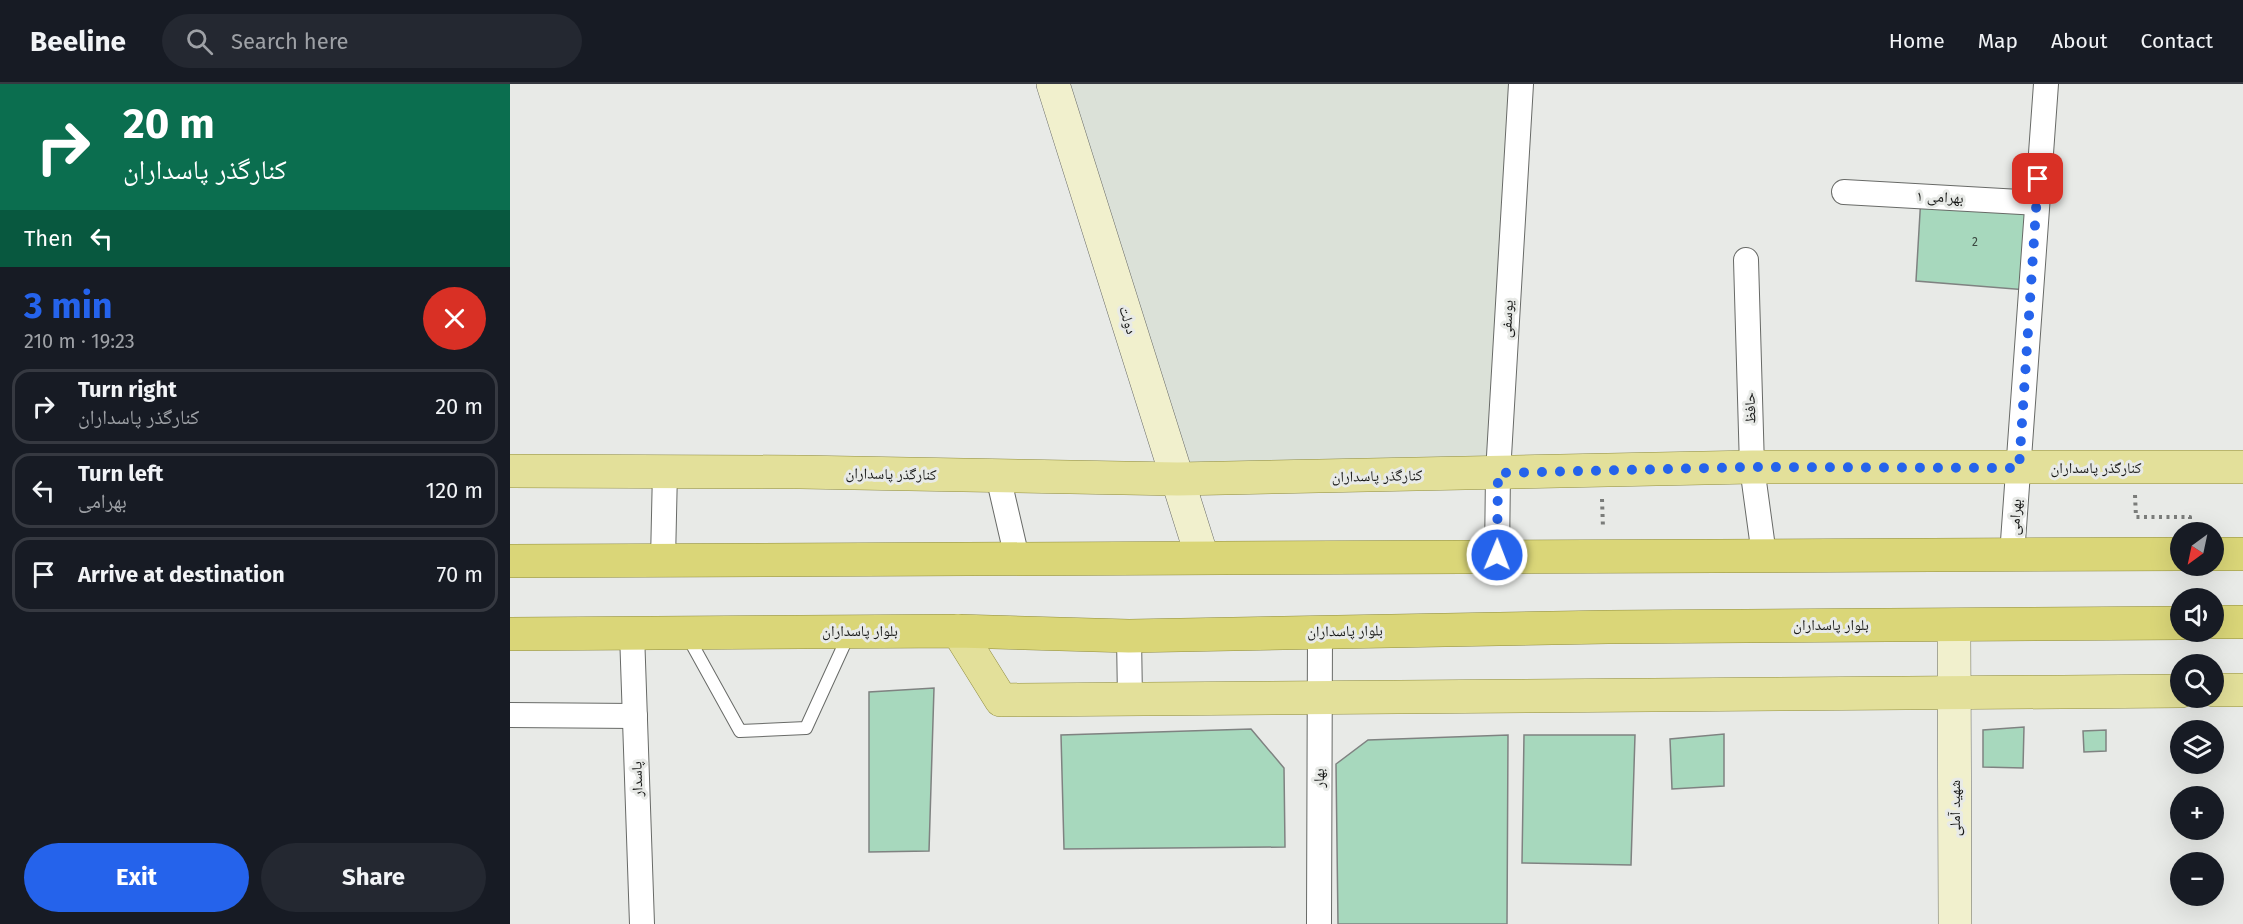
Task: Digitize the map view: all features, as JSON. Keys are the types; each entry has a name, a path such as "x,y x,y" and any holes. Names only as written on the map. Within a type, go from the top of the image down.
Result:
{"highway":[{"path":"510,561 1497,555 2170,554"},
{"path":"2224,554 2243,554"},
{"path":"2224,622 2243,622"},
{"name":"بلوار پاسداران","path":"510,634 957,631 1130,636 1320,631 2170,623"}],"main road":[{"name":"دولت","path":"1053,84 1202,557"},
{"name":"کنارگذر پاسداران","path":"510,471 665,471 1178,479 1752,467 2243,467"},
{"name":"شهید آملی","path":"1954,625 1955,924"},
{"path":"957,631 1001,700 2170,691"},
{"path":"2224,690 2243,690"}],"street":[{"name":"یوسفی","path":"1497,555 1498,473 1521,84"},
{"name":"بهرامی","path":"2012,555 2046,84"},
{"name":"بهرامی ۱","path":"1844,192 2037,203"},
{"name":"حافظ","path":"1746,260 1752,467 1764,555"},
{"path":"663,560 665,471"},
{"path":"998,476 1017,558"},
{"name":"بهار","path":"1319,924 1320,631"},
{"name":"پاسدار","path":"632,633 642,924"},
{"path":"1130,636 1130,700"},
{"path":"510,715 635,716"}],"lane":[{"path":"686,633 740,731 806,728 850,632"}],"path":[{"path":"2136,517 2190,518"}],"shaded area":[{"path":"1046,84 1512,84 1498,473 1178,479"}],"building":[{"path":"1921,196 2037,203 2027,290 1916,281"},
{"path":"934,688 929,851 869,852 869,692"},
{"path":"2024,727 2023,768 1983,767 1983,730"},
{"path":"1251,729 1284,768 1285,847 1064,849 1061,735"},
{"path":"2106,730 2106,751 2084,752 2083,731"},
{"path":"1724,734 1724,786 1672,789 1670,739"},
{"path":"1508,735 1507,924 1338,924 1336,764 1368,740"},
{"path":"1524,735 1635,735 1631,865 1522,863"}],"route":[{"path":"1497,555 1498,473 1752,467 2019,468 2038,179"}]}
